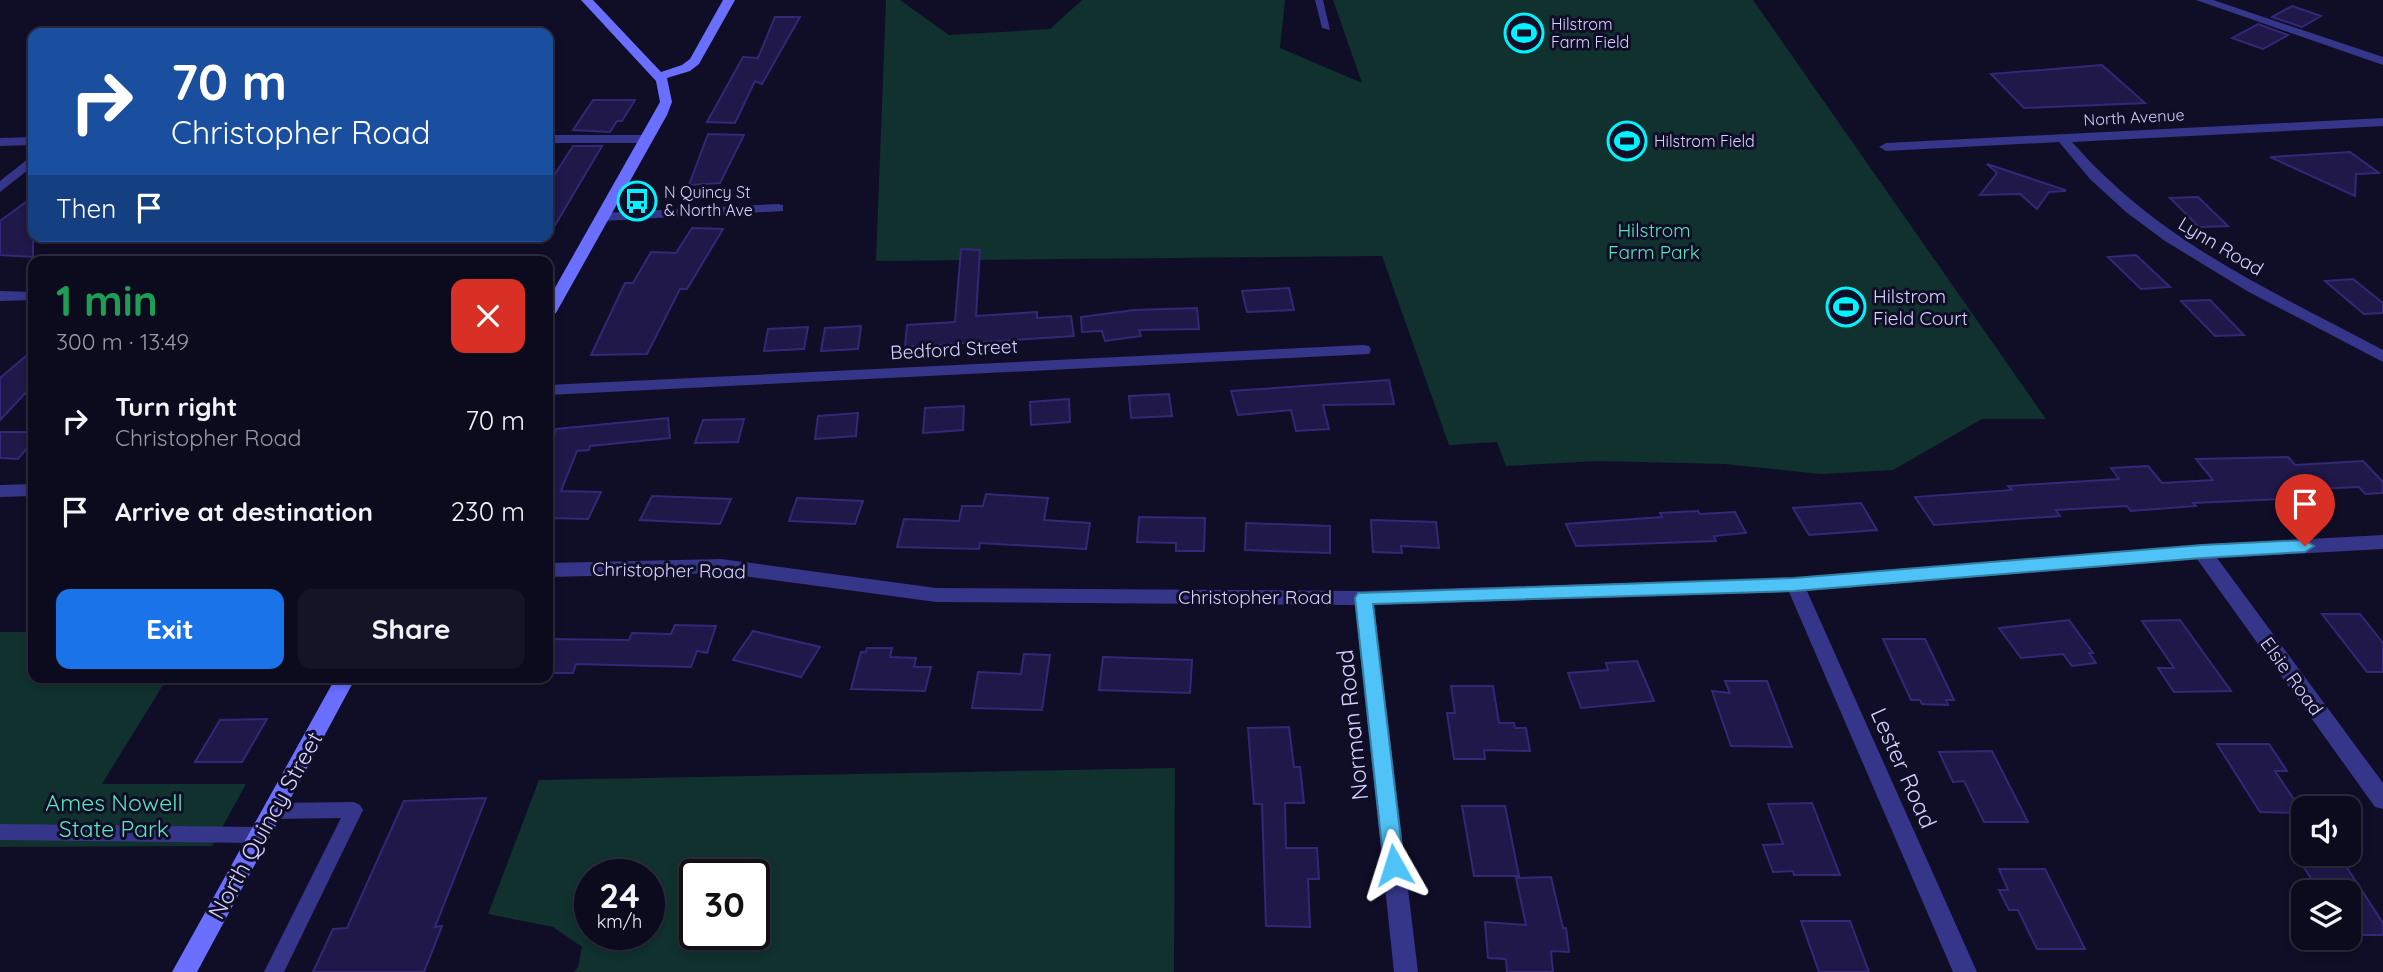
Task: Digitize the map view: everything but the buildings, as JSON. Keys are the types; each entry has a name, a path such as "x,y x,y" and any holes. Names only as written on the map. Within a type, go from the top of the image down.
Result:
{"main road":[{"path":"553,295 603,217 666,102 666,90 659,76 587,0"},
{"path":"659,76 686,68 695,61 729,0"},
{"name":"North Quincy Street","path":"184,972 343,683"}],"street":[{"path":"2202,0 2383,61"},
{"name":"North Avenue","path":"1886,147 2383,122"},
{"name":"Lynn Road","path":"2062,138 2109,190 2158,230 2203,261 2383,357"},
{"path":"553,139 648,139"},
{"path":"0,142 28,141"},
{"path":"0,188 28,163"},
{"path":"603,217 778,208"},
{"path":"0,296 28,296"},
{"name":"Bedford Street","path":"553,390 1363,350"},
{"path":"0,491 28,490"},
{"name":"Christopher Road","path":"553,570 721,566 936,594 1364,598 1794,585 2202,552 2383,542"},
{"name":"Elsie Road","path":"2202,552 2383,800"},
{"name":"Lester Road","path":"1794,585 1965,972"},
{"name":"Norman Road","path":"1364,598 1406,972"}],"lane":[{"path":"1319,0 1327,28"},
{"path":"273,811 354,810 274,972"},
{"path":"0,832 259,835"}],"green space":[{"name":"Hilstrom Farm Park","path":"886,0 900,0 949,35 1050,29 1082,0 1285,0 1280,48 1362,83 1333,0 1753,0 2046,419 1982,419 1893,470 1821,474 1724,464 1598,461 1506,466 1497,442 1449,445 1382,256 876,261"},
{"name":"Ames Nowell State Park","path":"0,632 28,632 28,683 164,683 102,784 246,784 212,846 0,847"},
{"path":"1175,768 1174,972 574,972 578,967 581,950 665,950 665,859 574,859 574,941 553,927 488,914 539,780"}],"place":[{"name":"Hilstrom Farm Field","path":"1524,33"},
{"name":"Hilstrom Field","path":"1627,141"},
{"name":"N Quincy St & North Ave","path":"637,201"},
{"name":"Hilstrom Field Court","path":"1846,307"}],"route":[{"path":"1394,865 1364,598 1794,585 2305,546"}]}
